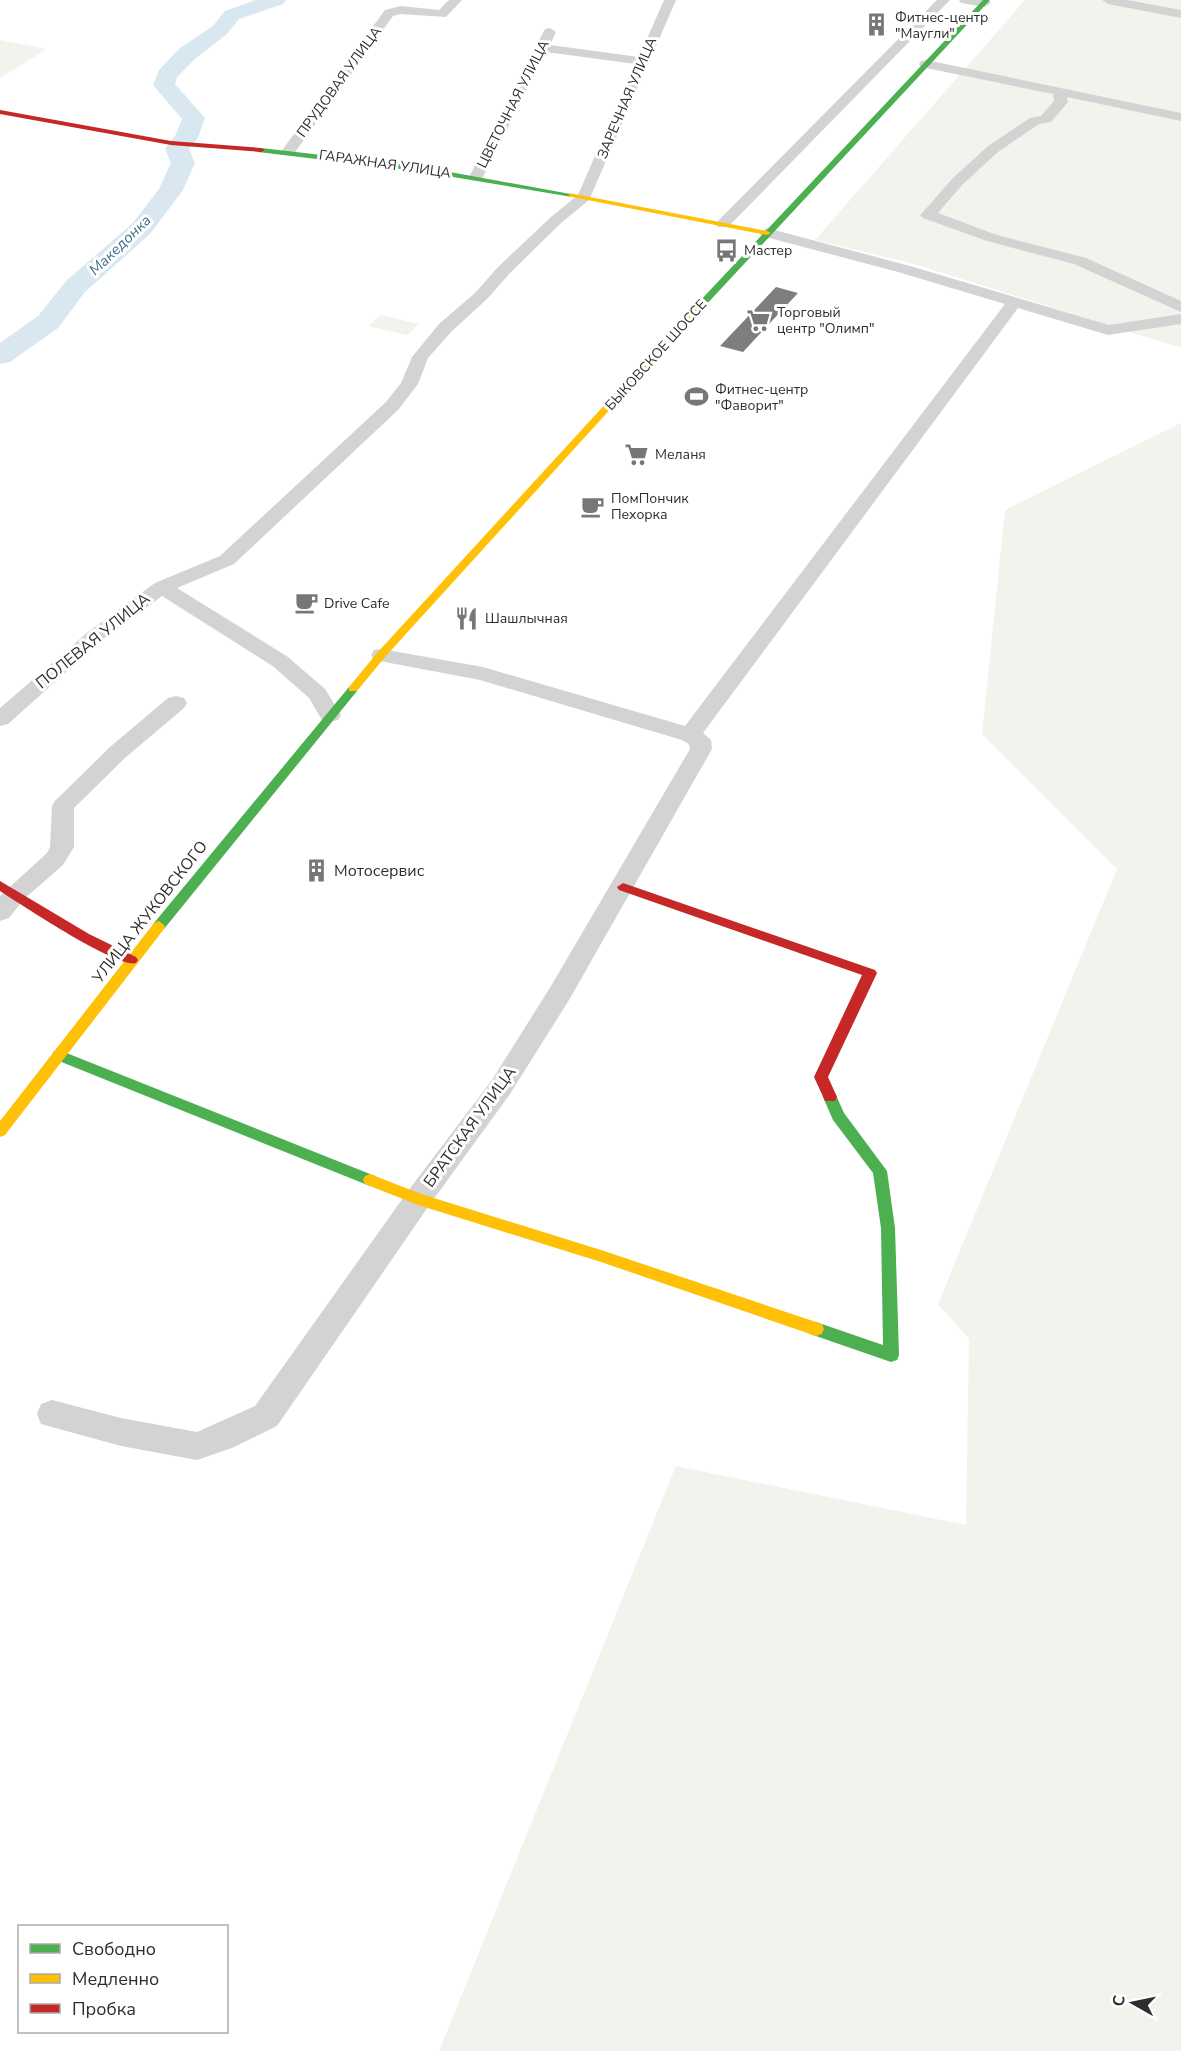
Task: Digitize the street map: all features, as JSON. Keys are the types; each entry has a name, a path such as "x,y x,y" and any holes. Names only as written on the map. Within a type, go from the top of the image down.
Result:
{"main road":[{"name":"БЫКОВСКОЕ ШОССЕ","path":"330,716 381,655 766,233 986,2"},
{"name":"ГАРАЖНАЯ УЛИЦА","path":"0,112 171,143 340,156 476,177 766,233"},
{"name":"УЛИЦА ЖУКОВСКОГО","path":"0,1131 131,960 330,716"},
{"name":"БРАТСКАЯ УЛИЦА","path":"418,1199 601,1256 891,1355 888,1228 880,1171 838,1116 821,1077 870,974 834,959 622,887"},
{"path":"8,889 84,938 131,960"},
{"path":"59,1055 418,1199"}],"street":[{"name":"ПРУДОВАЯ УЛИЦА","path":"288,152 389,13 401,10 442,14 456,0"},
{"name":"ЗАРЕЧНАЯ УЛИЦА","path":"584,197 670,0"},
{"path":"723,224 944,0"},
{"path":"965,0 986,2"},
{"path":"1108,0 1181,14"},
{"name":"ЦВЕТОЧНАЯ УЛИЦА","path":"476,177 550,32"},
{"path":"542,48 643,61"},
{"path":"926,64 1181,117"},
{"path":"1059,92 1061,102 1046,119 1035,121 993,149 958,181 928,215 992,238 1080,261 1181,307"},
{"path":"162,587 228,560 263,528 313,478 392,406 409,384 420,357 445,328 556,220 584,197"},
{"path":"766,233 904,268 1108,330 1181,319"},
{"name":"БРАТСКАЯ УЛИЦА","path":"418,1199 501,1087 560,993 622,887 696,742 1014,303"},
{"name":"ПОЛЕВАЯ УЛИЦА","path":"0,719 95,636 162,587 281,662 317,694 330,716"},
{"path":"381,655 483,674 696,742"},
{"path":"0,912 8,889 55,858 62,848 63,806 118,752 176,703"},
{"path":"52,1414 121,1432 197,1446 221,1438 266,1416 418,1199"}],"shaded area":[{"path":"1025,0 1181,0 1181,348 914,264 815,240"},
{"path":"0,40 47,49 0,78"},
{"path":"381,315 419,324 407,335 368,326"},
{"path":"1181,423 1181,2051 439,2051 676,1466 966,1525 969,1339 938,1304 1117,869 982,734 1005,510"}],"building":[{"name":"Торговый центр \"Олимп\"","path":"776,287 798,293 743,352 720,346"}],"waterway":[{"name":"Македонка","path":"0,356 48,322 76,286 141,229 171,190 183,163 177,149 186,138 194,118 164,85 167,75 188,53 220,30 232,15 276,0"}],"traffic: fast":[{"path":"701,305 987,0"},
{"path":"261,150 378,163 572,195"},
{"path":"159,926 353,689"},
{"path":"59,1055 370,1180"},
{"path":"816,1329 891,1355 888,1228 880,1171 838,1116 830,1097"}],"traffic: slow":[{"path":"572,195 767,233"},
{"path":"353,689 381,655 701,305"},
{"path":"0,1131 159,926"},
{"path":"370,1180 418,1199 601,1256 816,1329"}],"traffic: jam":[{"path":"0,112 171,143 261,150"},
{"path":"0,885 84,937 131,960"},
{"path":"623,887 870,973 821,1077 830,1097"}],"place":[{"name":"Фитнес-центр \"Маугли\"","path":"877,25"},
{"name":"Мастер","path":"726,250"},
{"name":"Торговый центр \"Олимп\"","path":"759,320"},
{"name":"Фитнес-центр \"Фаворит\"","path":"697,397"},
{"name":"Меланя","path":"637,454"},
{"name":"ПомПончик Пехорка","path":"593,506"},
{"name":"Drive Cafe","path":"306,603"},
{"name":"Шашлычная","path":"467,618"},
{"name":"Мотосервис","path":"316,871"}]}
